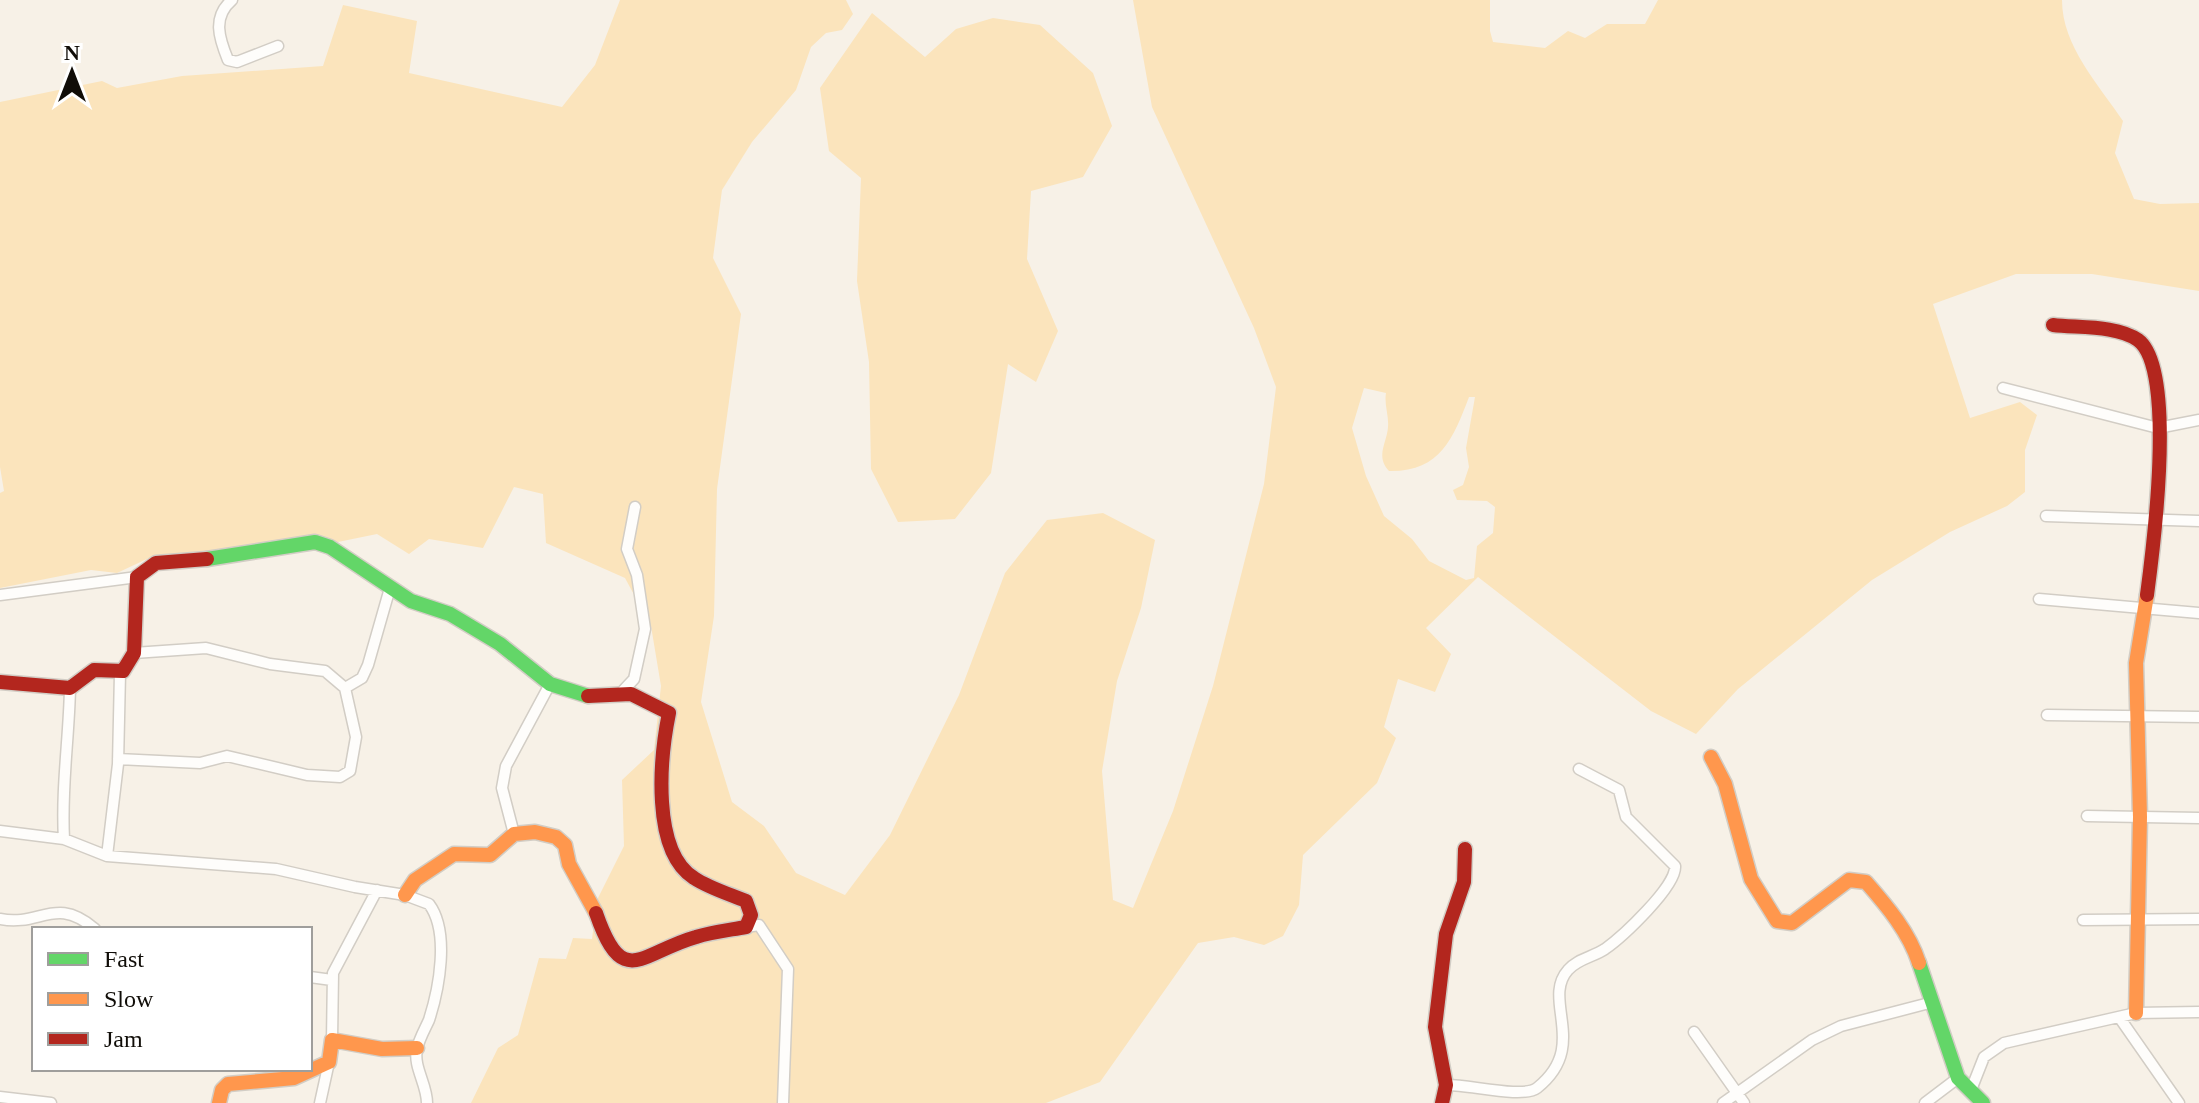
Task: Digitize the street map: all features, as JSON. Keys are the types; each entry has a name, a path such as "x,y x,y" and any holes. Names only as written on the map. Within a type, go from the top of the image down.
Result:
{"street":[{"path":"232,0 223,8 218,29 228,60 237,62 278,46"},
{"path":"2053,325 2110,331 2138,340 2148,353 2160,412 2158,521 2136,663 2140,716 2140,919 2136,1013"},
{"path":"2003,388 2158,428 2199,420"},
{"path":"619,695 634,679 645,629 637,575 627,549 635,507"},
{"path":"2046,516 2199,521"},
{"path":"0,595 137,577 156,563 188,562 315,542 330,547 411,601 450,614 500,644 550,684 591,697 619,695 642,698 669,713 661,753 667,844 675,860 693,878 746,901 751,915 746,927"},
{"path":"107,856 118,759 120,673 134,653 137,577"},
{"path":"345,688 362,678 368,665 390,588"},
{"path":"2039,599 2199,613"},
{"path":"118,759 200,763 227,756 307,775 346,776 356,737 345,688 325,671 270,664 206,648 134,653"},
{"path":"0,682 70,688 94,670 120,673"},
{"path":"514,834 502,788 506,766 550,684"},
{"path":"64,839 61,796 68,755 70,688"},
{"path":"2047,715 2199,717"},
{"path":"1711,757 1725,784 1751,879 1777,921 1792,923 1849,880 1866,882 1887,906 1914,947 1958,1078 1983,1103"},
{"path":"1446,1085 1468,1084 1526,1094 1536,1089 1563,1051 1566,1038 1560,1009 1562,978 1571,966 1605,948 1655,903 1676,874 1675,866 1626,817 1619,790 1579,769"},
{"path":"2087,816 2199,818"},
{"path":"0,831 64,839 107,856 246,865 405,895 429,904 438,920 435,998 417,1048 427,1103"},
{"path":"405,895 409,883 426,870 441,866 454,854 490,855 514,834 535,832 556,837 565,845 569,864 593,905 607,945 620,958 638,962 695,937 759,925 788,969 783,1103"},
{"path":"1442,1103 1446,1085 1435,1027 1446,934 1464,882 1465,849"},
{"path":"320,1103 332,1040 332,980 377,890"},
{"path":"0,919 20,922 53,911 79,917 92,927"},
{"path":"2083,920 2199,919"},
{"path":"312,977 332,980"},
{"path":"1723,1103 1800,1047 1841,1026 1933,1002"},
{"path":"1971,1090 1984,1057 1993,1047 2136,1013 2199,1012"},
{"path":"2119,1017 2179,1103"},
{"path":"1694,1032 1744,1103"},
{"path":"332,1040 382,1049 417,1048"},
{"path":"312,1070 329,1062"},
{"path":"219,1103 222,1090 228,1084 294,1078 309,1071"},
{"path":"1925,1103 1958,1078"},
{"path":"0,1097 51,1103"}],"shaded area":[{"path":"620,0 846,0 853,14 842,30 826,33 811,47 796,90 752,142 722,190 713,258 741,314 717,489 714,616 701,702 732,802 764,826 796,873 845,895 890,835 959,695 1005,573 1047,520 1103,513 1155,540 1141,608 1117,681 1102,771 1113,900 1133,908 1173,811 1213,686 1264,484 1276,387 1254,328 1152,107 1133,0 1490,0 1493,42 1545,48 1568,31 1585,38 1607,24 1645,24 1658,0 2062,0 2068,33 2075,49 2123,121 2115,153 2134,199 2160,204 2199,203 2199,291 2092,274 2016,274 1933,304 1970,418 2020,402 2037,415 2025,450 2025,492 2007,506 1950,532 1872,580 1738,689 1696,734 1651,711 1478,577 1426,628 1451,654 1435,692 1398,679 1384,727 1396,738 1377,783 1303,855 1299,905 1283,936 1264,945 1234,937 1198,943 1100,1082 1046,1103 471,1103 498,1048 518,1035 539,958 566,959 573,938 592,939 597,900 624,846 622,780 654,750 661,686 651,626 625,578 546,543 543,494 514,487 483,548 429,539 409,554 377,534 333,543 149,558 117,573 91,570 0,588 0,493 4,491 0,467 0,102 102,81 117,88 182,76 323,66 343,5 417,21 409,73 562,107 595,65","holes":["1364,388 1386,393 1388,427 1382,455 1389,471 1421,466 1433,459 1450,439 1469,397 1475,397 1466,448 1469,467 1463,485 1453,490 1457,500 1487,501 1495,507 1493,533 1477,546 1474,578 1466,580 1429,561 1412,539 1384,516 1366,476 1352,428"]},
{"path":"872,13 925,57 956,29 993,18 1040,25 1093,73 1112,126 1083,177 1031,191 1027,259 1058,331 1036,382 1008,364 991,473 955,519 898,522 871,469 869,362 857,281 861,178 829,151 820,88"}],"traffic: fast":[{"path":"207,559 315,542 330,547 411,601 450,614 500,644 550,684 588,696"},
{"path":"1919,963 1958,1078 1983,1103"}],"traffic: slow":[{"path":"2136,1013 2140,817 2136,663 2147,595"},
{"path":"1711,757 1725,784 1751,879 1777,921 1792,923 1849,880 1866,882 1903,930 1919,963"},
{"path":"405,895 415,880 454,854 490,855 514,834 535,832 556,837 565,845 569,864 596,913"},
{"path":"312,1070 329,1062 332,1040 382,1049 417,1048"},
{"path":"219,1103 222,1090 228,1084 294,1078 309,1071"}],"traffic: jam":[{"path":"2053,325 2097,328 2129,335 2138,340 2150,357 2157,385 2160,421 2157,502 2147,595"},
{"path":"0,682 70,688 94,670 123,671 134,653 137,577 156,563 207,559"},
{"path":"588,696 631,694 669,713 663,754 662,802 671,847 680,865 694,878 746,901 751,915 746,927 696,937 635,960 625,959 615,952 596,913"},
{"path":"1442,1103 1446,1085 1435,1027 1446,934 1464,882 1465,849"}]}
